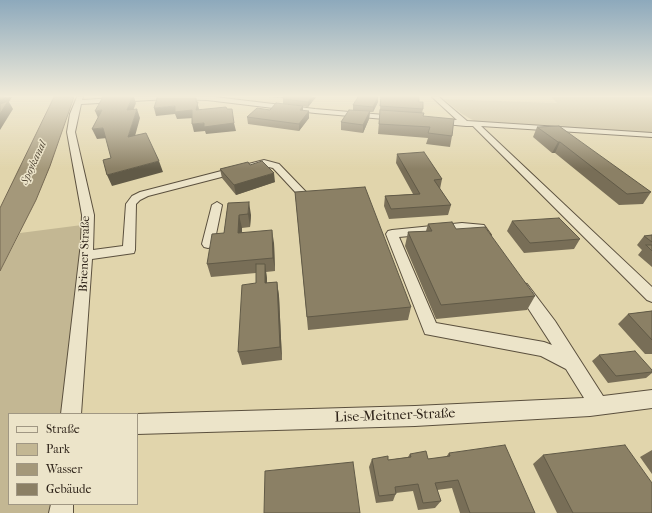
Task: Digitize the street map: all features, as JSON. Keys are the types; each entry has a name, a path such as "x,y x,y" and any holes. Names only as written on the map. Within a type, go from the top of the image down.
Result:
{"street":[{"name":"Briener Straße","path":"72,413 87,255 88,215 71,132 73,121"},
{"path":"434,121 472,125 652,135"},
{"path":"466,121 483,133 652,296"},
{"path":"87,255 129,250 131,204 136,198 144,194 264,163 276,166 303,194"},
{"path":"208,244 217,205"},
{"path":"494,248 480,228 462,227 392,234 431,329 544,349 572,363"},
{"path":"512,274 599,406"},
{"name":"Lise-Meitner-Straße","path":"138,424 415,416 599,406 652,399"}],"green space":[{"path":"474,121 652,121 652,134 478,123"},
{"path":"82,225 81,263 61,413 8,413 8,505 50,505 49,513 0,513 0,271 20,233"}],"water":[{"name":"Spoykanal","path":"42,121 66,121 36,200 0,271 0,208"}],"building":[{"path":"96,121 133,121 128,137 146,133 159,161 107,175 103,160 111,158 103,128 92,129"},
{"path":"192,121 234,121 234,123 204,127 204,123 192,124"},
{"path":"276,121 301,121 299,124"},
{"path":"342,121 365,121 363,125 341,122"},
{"path":"379,121 454,121 452,136 428,133 430,127 379,124"},
{"path":"559,126 651,192 627,194 560,142 537,127"},
{"path":"424,152 442,179 434,180 451,205 391,209 385,196 420,194 397,154"},
{"path":"262,161 274,173 234,185 220,169 248,162 250,165"},
{"path":"365,187 411,307 307,317 295,192"},
{"path":"249,202 248,214 239,215 238,233 272,230 273,258 207,264 212,234 224,233 228,203"},
{"path":"559,218 580,239 530,243 512,221"},
{"path":"452,222 456,229 485,227 535,296 441,305 408,232 432,231 428,224"},
{"path":"652,235 652,242 644,236"},
{"path":"646,245 652,245 652,251"},
{"path":"256,264 265,264 265,283 277,282 280,347 238,352 242,285 256,283"},
{"path":"652,311 652,340 628,314"},
{"path":"635,351 652,370 652,372 616,376 599,355"},
{"path":"505,445 535,513 470,513 458,480 435,483 441,501 423,503 418,484 395,487 396,494 379,496 372,459 388,456 388,460 411,457 410,454 426,451 428,459 450,456 449,453"},
{"path":"625,445 652,483 652,513 573,513 543,455"},
{"path":"353,462 360,513 264,513 265,471"}]}
